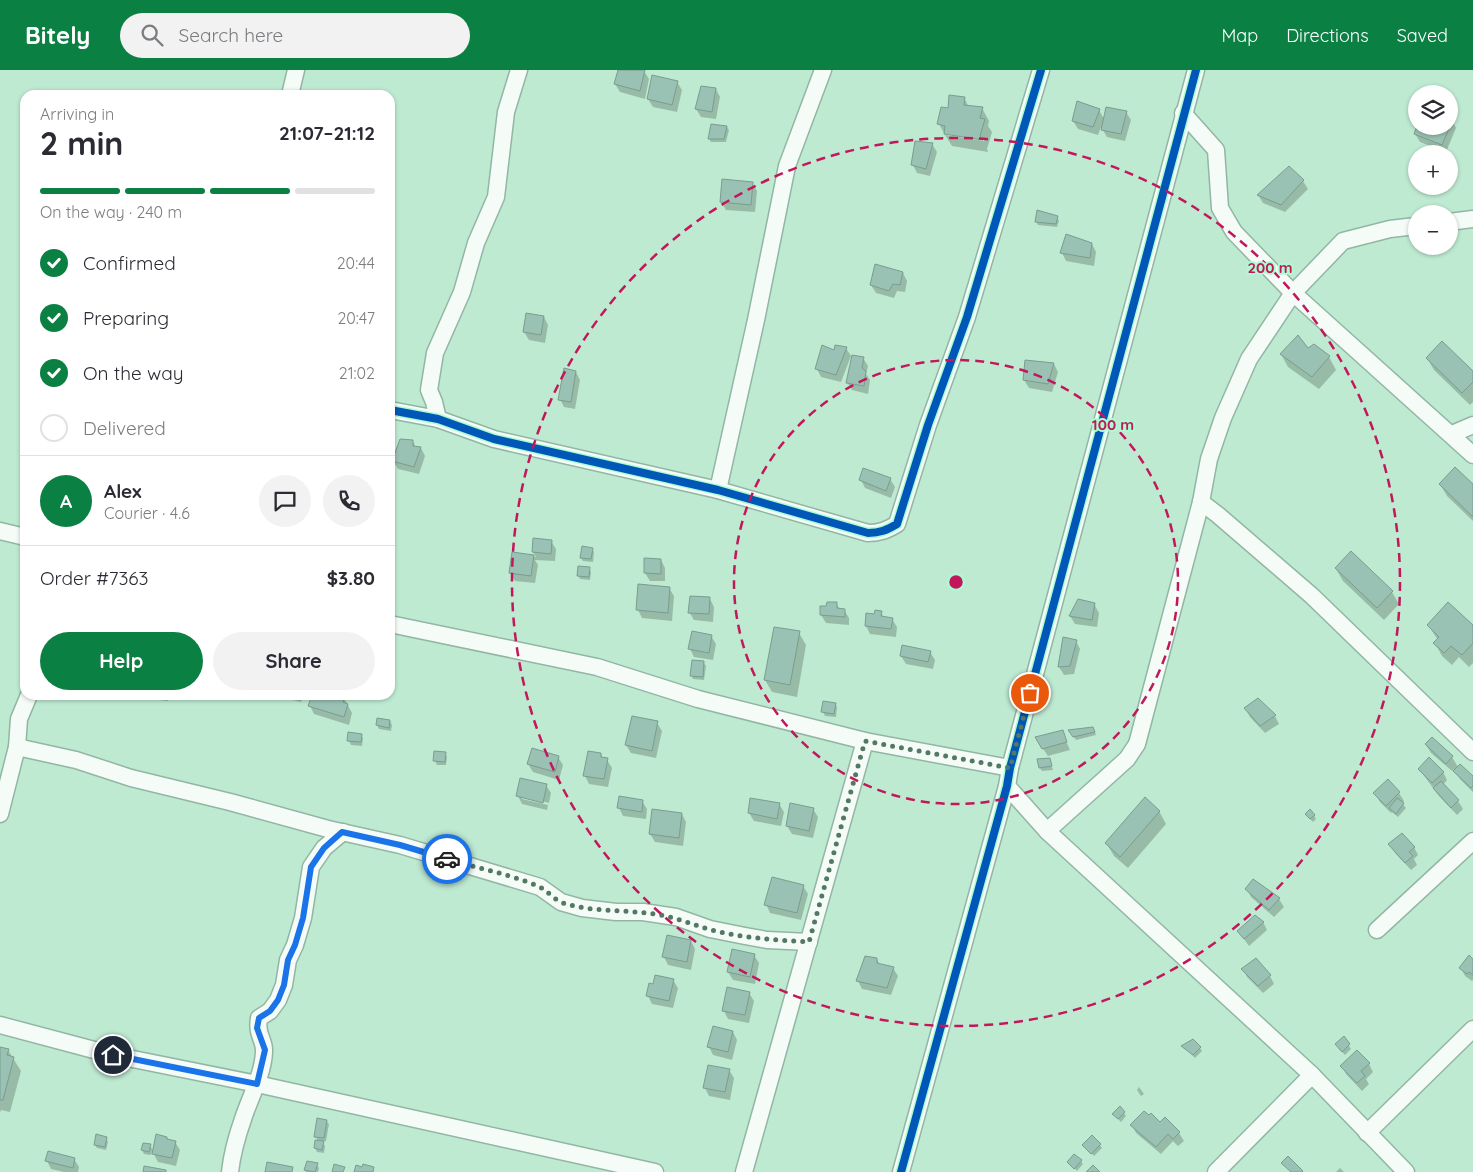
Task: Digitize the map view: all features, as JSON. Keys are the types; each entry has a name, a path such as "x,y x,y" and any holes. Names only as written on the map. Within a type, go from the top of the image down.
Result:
{"street":[{"path":"291,90 296,70"},
{"path":"438,419 429,390 435,353 462,292 476,243 496,197 506,112 520,70"},
{"path":"718,490 756,320 787,166 823,70"},
{"path":"395,411 438,419 494,439 718,490 868,533 880,533 897,524 928,425 968,317 1040,70"},
{"path":"901,1172 1007,786 1010,768 1196,70"},
{"path":"1183,113 1216,150 1220,208 1234,232 1293,293 1473,454"},
{"path":"1458,221 1473,219"},
{"path":"1047,831 1127,760 1138,744 1201,502 1209,459 1223,418 1249,359 1293,293 1343,241 1390,229 1408,227"},
{"path":"1452,434 1473,425"},
{"path":"1201,502 1312,596 1473,752"},
{"path":"0,531 20,537"},
{"path":"395,625 597,667 698,699 865,741 1010,768"},
{"path":"0,814 17,746 20,719 27,700"},
{"path":"744,1172 865,741"},
{"path":"17,746 76,760 131,778 400,845 540,887 561,902 582,908 616,912 643,912 676,917 710,929 767,940 809,942"},
{"path":"1007,786 1047,831 1312,1075 1406,1172"},
{"path":"230,1172 243,1119 257,1084 265,1050 257,1028 259,1018 270,1011 278,1000 284,985 288,960 295,945 303,918 311,867 324,848 342,832"},
{"path":"1377,930 1473,841"},
{"path":"0,1025 113,1055 257,1084 655,1172"},
{"path":"1367,1133 1473,1030"},
{"path":"1216,1172 1312,1075"}],"building":[{"path":"618,70 645,70 640,91 614,84"},
{"path":"652,75 678,81 672,105 647,99"},
{"path":"701,86 716,88 712,112 695,109"},
{"path":"949,95 965,97 964,105 983,107 980,118 985,119 980,136 983,140 944,134 945,126 937,124 941,107 948,108"},
{"path":"1077,101 1100,109 1093,127 1072,121"},
{"path":"1106,107 1127,111 1121,134 1101,130"},
{"path":"711,124 727,126 724,139 708,139"},
{"path":"1417,135 1446,135 1442,145"},
{"path":"915,141 933,143 926,169 911,165"},
{"path":"1289,166 1304,180 1281,205 1257,195"},
{"path":"722,179 753,182 751,205 720,202"},
{"path":"1037,210 1058,216 1056,224 1035,222"},
{"path":"1066,234 1092,243 1090,258 1060,253"},
{"path":"875,264 903,272 900,285 893,284 889,291 870,285"},
{"path":"526,313 544,316 541,335 523,332"},
{"path":"1298,335 1308,348 1314,344 1330,356 1312,377 1280,354"},
{"path":"1442,341 1473,371 1473,382 1462,393 1426,358"},
{"path":"822,345 834,350 835,345 847,347 836,375 815,369"},
{"path":"852,355 864,357 862,368 866,371 864,386 846,383"},
{"path":"1025,360 1054,363 1048,384 1023,380"},
{"path":"564,368 576,371 571,402 558,400"},
{"path":"400,439 413,440 413,446 421,447 414,467 395,462 395,453"},
{"path":"1455,467 1473,484 1473,517 1439,484"},
{"path":"863,468 891,478 886,491 859,480"},
{"path":"533,538 552,540 551,554 532,552"},
{"path":"582,546 593,548 591,559 580,558"},
{"path":"1351,551 1393,591 1377,608 1335,568"},
{"path":"512,552 534,555 531,576 509,573"},
{"path":"644,558 661,559 661,574 644,573"},
{"path":"578,566 590,567 589,577 577,576"},
{"path":"638,584 670,587 668,613 636,610"},
{"path":"690,596 710,597 709,614 688,613"},
{"path":"1078,599 1095,603 1092,620 1069,616"},
{"path":"827,602 837,602 837,608 845,609 845,617 820,615 820,606 826,606"},
{"path":"1448,602 1473,625 1473,643 1462,655 1451,646 1444,653 1433,643 1439,637 1427,625"},
{"path":"875,610 882,611 881,616 893,618 891,629 865,626 866,613 874,614"},
{"path":"774,627 800,631 790,685 764,680"},
{"path":"692,631 712,635 709,653 688,649"},
{"path":"1063,637 1077,640 1070,666 1058,667"},
{"path":"902,645 931,651 928,662 900,656"},
{"path":"692,660 704,661 703,677 690,676"},
{"path":"1258,698 1276,715 1260,726 1244,708"},
{"path":"310,700 344,700 343,702 348,704 344,717 308,706"},
{"path":"823,701 836,703 834,714 821,712"},
{"path":"632,716 658,721 652,751 625,745"},
{"path":"377,718 390,720 389,728 376,725"},
{"path":"1093,727 1095,732 1073,737 1068,730"},
{"path":"1063,730 1067,742 1042,749 1035,737"},
{"path":"348,732 362,734 361,742 347,741"},
{"path":"1432,737 1453,756 1446,764 1425,744"},
{"path":"532,748 559,756 555,772 527,764"},
{"path":"434,751 446,752 445,762 433,761"},
{"path":"588,751 601,753 601,757 608,758 604,779 583,776"},
{"path":"1429,757 1444,772 1432,783 1418,769"},
{"path":"1050,758 1052,766 1039,768 1037,759"},
{"path":"1460,764 1473,776 1473,786 1471,788 1453,771"},
{"path":"520,778 547,784 543,803 516,796"},
{"path":"1388,779 1400,792 1386,806 1373,793"},
{"path":"1441,781 1459,800 1451,808 1433,788"},
{"path":"619,796 643,800 642,812 617,808"},
{"path":"1145,797 1160,811 1120,857 1105,843"},
{"path":"750,798 780,803 777,819 748,813"},
{"path":"1397,798 1404,803 1396,814 1389,808"},
{"path":"790,803 814,808 809,831 786,826"},
{"path":"652,809 682,813 679,838 649,834"},
{"path":"1310,809 1315,815 1310,819 1305,814"},
{"path":"1402,833 1415,847 1409,852 1413,856 1405,863 1388,844"},
{"path":"772,877 804,885 797,913 764,905"},
{"path":"1253,879 1280,898 1269,910 1245,889"},
{"path":"1255,915 1264,922 1244,939 1237,931"},
{"path":"667,935 691,940 687,962 662,957"},
{"path":"732,949 755,954 750,977 727,972"},
{"path":"1469,955 1473,959 1473,975 1469,972 1467,974 1459,968"},
{"path":"865,956 877,958 877,963 894,967 887,988 856,981"},
{"path":"1256,958 1271,975 1258,986 1241,969"},
{"path":"655,975 674,979 669,1001 646,996 649,983 653,984"},
{"path":"727,987 750,992 745,1015 722,1011"},
{"path":"713,1026 733,1031 728,1052 707,1047"},
{"path":"1344,1036 1350,1044 1342,1052 1335,1044"},
{"path":"1193,1039 1201,1047 1193,1055 1181,1046"},
{"path":"0,1047 9,1049 7,1055 14,1057 3,1100 0,1100"},
{"path":"1357,1050 1370,1063 1361,1071 1365,1076 1357,1083 1340,1066"},
{"path":"708,1065 730,1069 725,1092 703,1088"},
{"path":"1120,1106 1125,1112 1118,1119 1112,1114"},
{"path":"1144,1111 1149,1115 1151,1113 1160,1122 1165,1117 1180,1132 1173,1139 1168,1134 1156,1147 1130,1125"},
{"path":"317,1118 327,1120 324,1138 314,1137"},
{"path":"96,1134 107,1137 105,1147 94,1145"},
{"path":"156,1134 176,1141 172,1158 152,1154"},
{"path":"1092,1135 1101,1144 1091,1154 1082,1145"},
{"path":"315,1140 324,1141 322,1150 314,1148"},
{"path":"143,1143 151,1144 149,1152 141,1150"},
{"path":"48,1151 75,1158 73,1168 45,1161"},
{"path":"1074,1154 1082,1160 1074,1169 1067,1162"},
{"path":"1288,1156 1302,1172 1291,1172 1281,1163"},
{"path":"307,1161 318,1163 315,1172 304,1170"},
{"path":"267,1162 293,1167 292,1172 265,1172"},
{"path":"334,1164 345,1167 343,1172 332,1172"},
{"path":"363,1164 374,1167 373,1172 354,1172 356,1165 362,1167"},
{"path":"1093,1165 1100,1172 1086,1172"},
{"path":"144,1166 166,1170 166,1172 143,1172"}],"cycle path":[{"path":"395,411 438,419 494,439 718,490 868,533 880,532 890,528 897,524 928,425 967,317 1041,70"},
{"path":"901,1172 1007,786 1010,768 1196,70"}],"way so far":[{"path":"447,859 540,887 561,902 582,908 616,912 643,912 676,917 710,929 767,940 809,942 865,741 1010,768 1030,693"}],"route":[{"path":"113,1055 257,1084 265,1050 257,1028 259,1018 270,1011 278,1000 284,985 288,960 295,945 303,918 311,867 324,848 342,832 400,845 447,859"}]}
